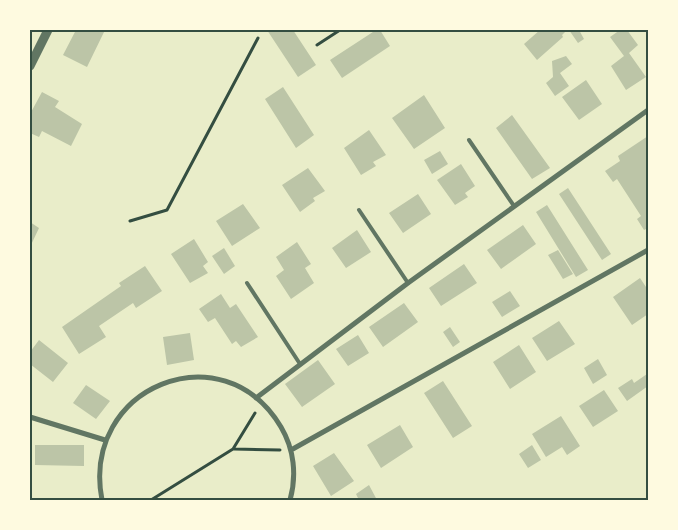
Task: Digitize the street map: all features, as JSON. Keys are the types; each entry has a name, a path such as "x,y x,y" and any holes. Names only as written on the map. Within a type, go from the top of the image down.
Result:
{"street":[{"path":"30,66 48,30"},
{"path":"256,398 408,283 648,110"},
{"path":"291,450 648,250"},
{"path":"102,500 98,478 105,440 120,414 132,402 150,389 172,381 188,378 211,378 233,384 256,398 262,402 277,420 291,450 294,472 290,500"},
{"path":"30,417 105,440"}],"lane":[{"path":"469,140 514,206"},
{"path":"359,210 408,283"},
{"path":"247,283 300,364"}],"path":[{"path":"317,45 340,30"},
{"path":"130,221 167,210 258,38"},
{"path":"151,500 233,448 262,402"},
{"path":"233,448 291,450"}],"building":[{"path":"76,30 105,30 87,67 63,55"},
{"path":"267,30 293,30 316,65 298,77"},
{"path":"376,30 380,30 390,46 342,78 330,60"},
{"path":"540,30 567,30 562,35 563,37 537,60 524,44"},
{"path":"569,30 579,30 584,39 578,43"},
{"path":"620,30 627,30 638,45 629,53 646,77 626,90 611,66 624,56 610,37"},
{"path":"566,56 572,64 560,73 569,86 555,96 546,83 553,77 552,61"},
{"path":"586,80 602,104 579,120 562,97"},
{"path":"283,87 314,135 296,148 265,99"},
{"path":"42,92 59,101 55,107 82,124 71,146 42,131 39,137 30,133 30,114"},
{"path":"424,95 445,128 414,149 392,118"},
{"path":"512,115 550,168 532,179 496,128"},
{"path":"369,130 386,155 373,162 376,166 361,175 344,148"},
{"path":"648,136 648,228 644,230 637,219 641,216 617,179 613,182 605,171 620,161 618,156"},
{"path":"440,151 448,164 432,174 424,160"},
{"path":"461,164 475,186 465,193 468,197 455,205 437,180"},
{"path":"308,168 325,191 313,198 315,201 300,212 282,185"},
{"path":"568,188 611,254 602,260 559,194"},
{"path":"418,194 431,214 403,233 389,213"},
{"path":"243,204 260,228 232,246 216,221"},
{"path":"547,205 588,270 576,277 536,212"},
{"path":"30,222 39,228 30,247"},
{"path":"523,225 536,244 501,269 487,250"},
{"path":"357,230 371,252 346,268 332,248"},
{"path":"194,239 208,262 203,266 208,273 190,283 171,254"},
{"path":"297,242 311,264 305,268 314,283 291,299 276,276 284,270 276,257"},
{"path":"224,248 235,266 224,274 212,256"},
{"path":"558,250 573,274 563,279 548,255"},
{"path":"464,264 477,283 441,306 429,288"},
{"path":"145,266 162,291 136,308 133,303 99,326 106,337 79,354 62,327 121,286 119,283"},
{"path":"640,278 648,290 648,314 632,325 613,297"},
{"path":"510,291 520,306 502,317 492,302"},
{"path":"221,294 230,308 236,304 258,337 241,347 236,341 232,344 215,318 208,322 199,309"},
{"path":"404,303 418,322 383,347 369,327"},
{"path":"559,321 575,344 547,361 532,338"},
{"path":"450,327 460,342 453,347 443,332"},
{"path":"190,333 194,360 167,365 163,337"},
{"path":"358,335 369,353 348,366 336,349"},
{"path":"39,340 68,363 53,382 30,364 30,352"},
{"path":"519,345 536,372 510,389 493,362"},
{"path":"598,359 607,375 593,384 584,368"},
{"path":"318,360 335,384 302,407 285,384"},
{"path":"647,374 648,386 627,401 618,388 632,379 634,383"},
{"path":"443,381 472,426 453,438 424,393"},
{"path":"86,385 110,401 96,419 73,403"},
{"path":"604,390 618,411 593,427 579,406"},
{"path":"561,416 580,446 567,455 562,447 546,457 532,434"},
{"path":"400,425 413,447 381,468 367,445"},
{"path":"35,445 84,445 84,466 35,465"},
{"path":"532,445 541,460 528,468 519,454"},
{"path":"334,453 354,481 331,496 313,466"},
{"path":"369,485 377,500 359,500 356,494"}]}
